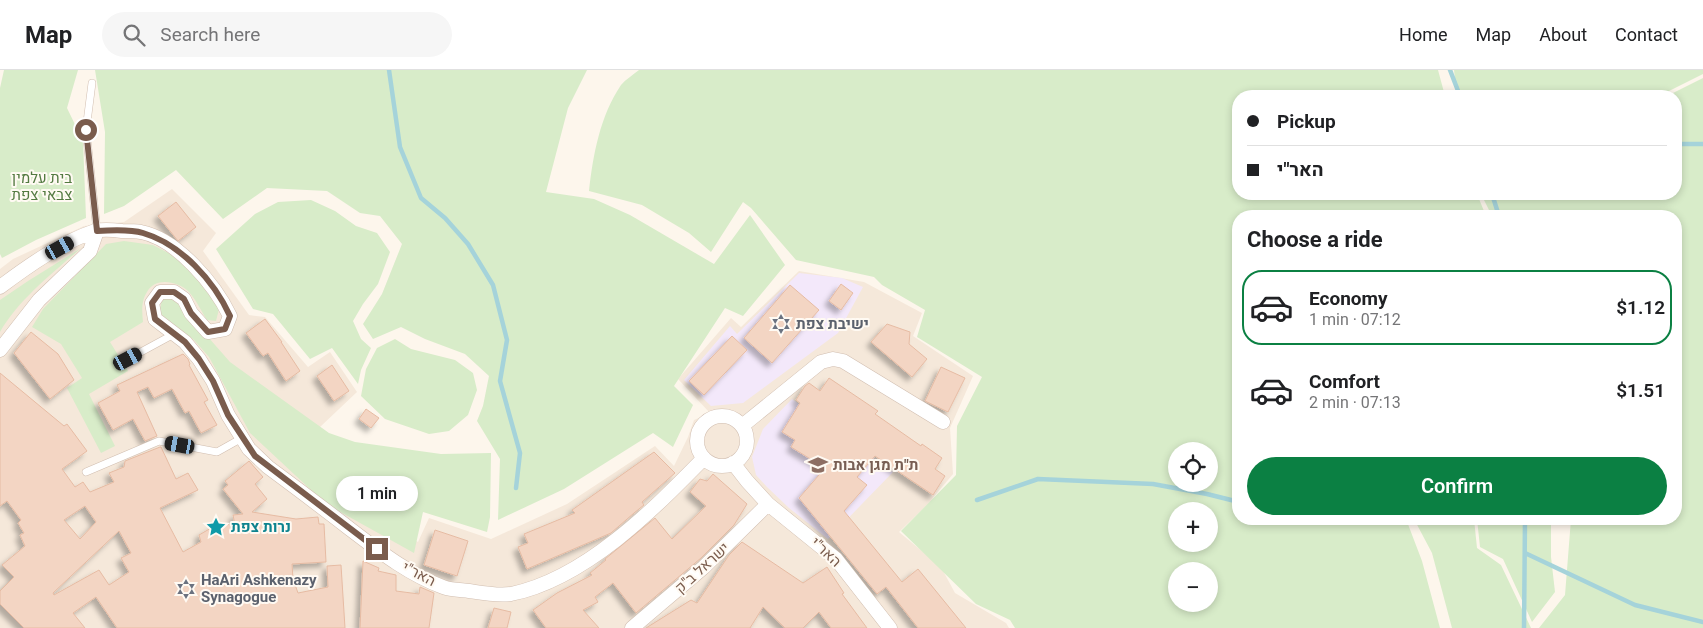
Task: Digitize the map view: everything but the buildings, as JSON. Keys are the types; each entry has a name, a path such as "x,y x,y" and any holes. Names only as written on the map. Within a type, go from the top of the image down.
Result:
{"street":[{"name":"האר\"י","path":"0,287 29,266 75,240 97,231 142,232 170,244 209,282 224,303 230,316 225,329 208,332 191,313 184,299 174,292 160,292 152,303 155,319 185,342 199,359 213,381 228,415 255,456 393,561 444,587 509,594 532,588 563,575 595,555 664,500 704,458"},
{"path":"0,350 39,300 90,251 97,231"},
{"path":"742,426 821,362 833,359 844,361 943,422"},
{"path":"728,417 736,420 742,426 745,433 745,450 733,463 719,465 710,463 704,458 699,450 697,439 699,431 710,418 728,417"},
{"name":"האר\"י","path":"733,463 768,504 836,559 890,628"},
{"name":"ישראל ב\"ק","path":"632,628 709,563 768,504"}],"lane":[{"path":"92,83 86,130 97,231"},
{"path":"128,359 174,334"},
{"path":"86,472 159,441 217,452 242,438"}],"shaded area":[{"path":"172,189 216,233 203,251 249,315 265,317 308,367 330,352 357,392 320,427 278,457 418,542 429,518 491,539 567,504 655,446 674,466 694,420 710,413 678,379 731,318 741,327 799,271 864,282 922,313 913,336 973,376 950,428 953,474 928,504 899,532 941,567 955,593 1006,623 1009,628 0,628 0,269 13,259 84,226 124,222"},
{"path":"799,273 842,278 863,287 838,333 743,403 711,406 684,380 730,326 737,334"},
{"name":"ת\"ת מגן אבות","path":"792,399 893,472 828,539 789,508 756,475 752,457 763,429"}],"green space":[{"name":"בית עלמין צבאי צפת","path":"4,70 78,70 67,108 83,141 86,218 36,240 2,258 0,254 0,88"},
{"path":"95,70 587,70 568,108 546,192 594,199 630,215 714,264 750,215 785,265 743,316 725,308 674,386 693,405 673,447 653,433 564,489 498,520 500,459 477,421 483,406 489,376 465,354 425,339 401,327 373,339 363,324 382,294 402,244 380,216 360,213 327,191 267,188 223,219 176,170 124,206 104,214 105,132"},
{"path":"639,70 1438,70 1443,90 1232,90 1232,200 1479,200 1484,210 1232,210 1232,525 1408,525 1422,561 1440,628 1015,628 1010,620 976,604 901,531 956,475 957,426 982,377 917,337 925,310 882,285 874,277 796,260 751,208 743,202 711,252 689,233 642,205 589,191 599,136 608,110 621,85"},
{"path":"1454,70 1703,70 1703,74 1671,90 1456,90"},
{"path":"1703,78 1703,628 1539,628 1565,595 1571,525 1682,525 1682,210 1489,210 1484,200 1682,200 1682,90 1679,90"},
{"path":"311,200 335,211 356,226 377,233 390,252 378,284 353,321 361,339 371,348 361,370 358,384 332,348 310,359 273,314 253,309 216,249 255,214 278,202"},
{"path":"124,241 153,245 182,260 205,286 219,309 216,321 207,320 194,298 188,291 178,285 161,282 151,287 145,295 143,303 143,322 110,342 128,371 89,394 115,446 101,453 67,388 82,378 61,344 32,327 43,309 106,244"},
{"path":"81,248 17,308 0,332 0,300"},
{"path":"170,297 179,304 230,362 329,433 355,442 441,454 491,453 490,517 487,532 423,512 414,553 326,504 250,433 209,357 194,340 159,313 162,300"},
{"path":"395,339 411,349 455,360 473,373 477,390 468,415 449,431 429,434 385,419 361,396 366,369 377,348"},
{"path":"1417,525 1475,525 1477,548 1501,565 1531,628 1452,628 1432,553"},
{"path":"1478,525 1551,525 1551,557 1555,592 1532,622 1503,559 1480,547"}],"waterway":[{"path":"389,70 400,147 421,198 445,218 468,244 493,285 507,340 500,381 520,453 516,488"},
{"path":"1450,70 1458,90"},
{"path":"1682,144 1703,144"},
{"path":"1494,200 1497,210"},
{"path":"977,500 1038,479 1153,484 1232,500"},
{"path":"1524,628 1525,525"},
{"path":"1525,553 1635,605 1703,622"}],"place":[{"name":"ישיבת צפת","path":"781,324"},
{"name":"ת\"ת מגן אבות","path":"818,465"},
{"name":"נרות צפת","path":"216,527"},
{"name":"HaAri Ashkenazy Synagogue","path":"186,589"}],"route":[{"path":"86,130 97,231 142,232 170,244 209,282 224,303 230,316 225,329 208,332 191,313 184,299 174,292 160,292 152,303 155,319 185,342 199,359 213,381 228,415 255,456 377,549"}]}
